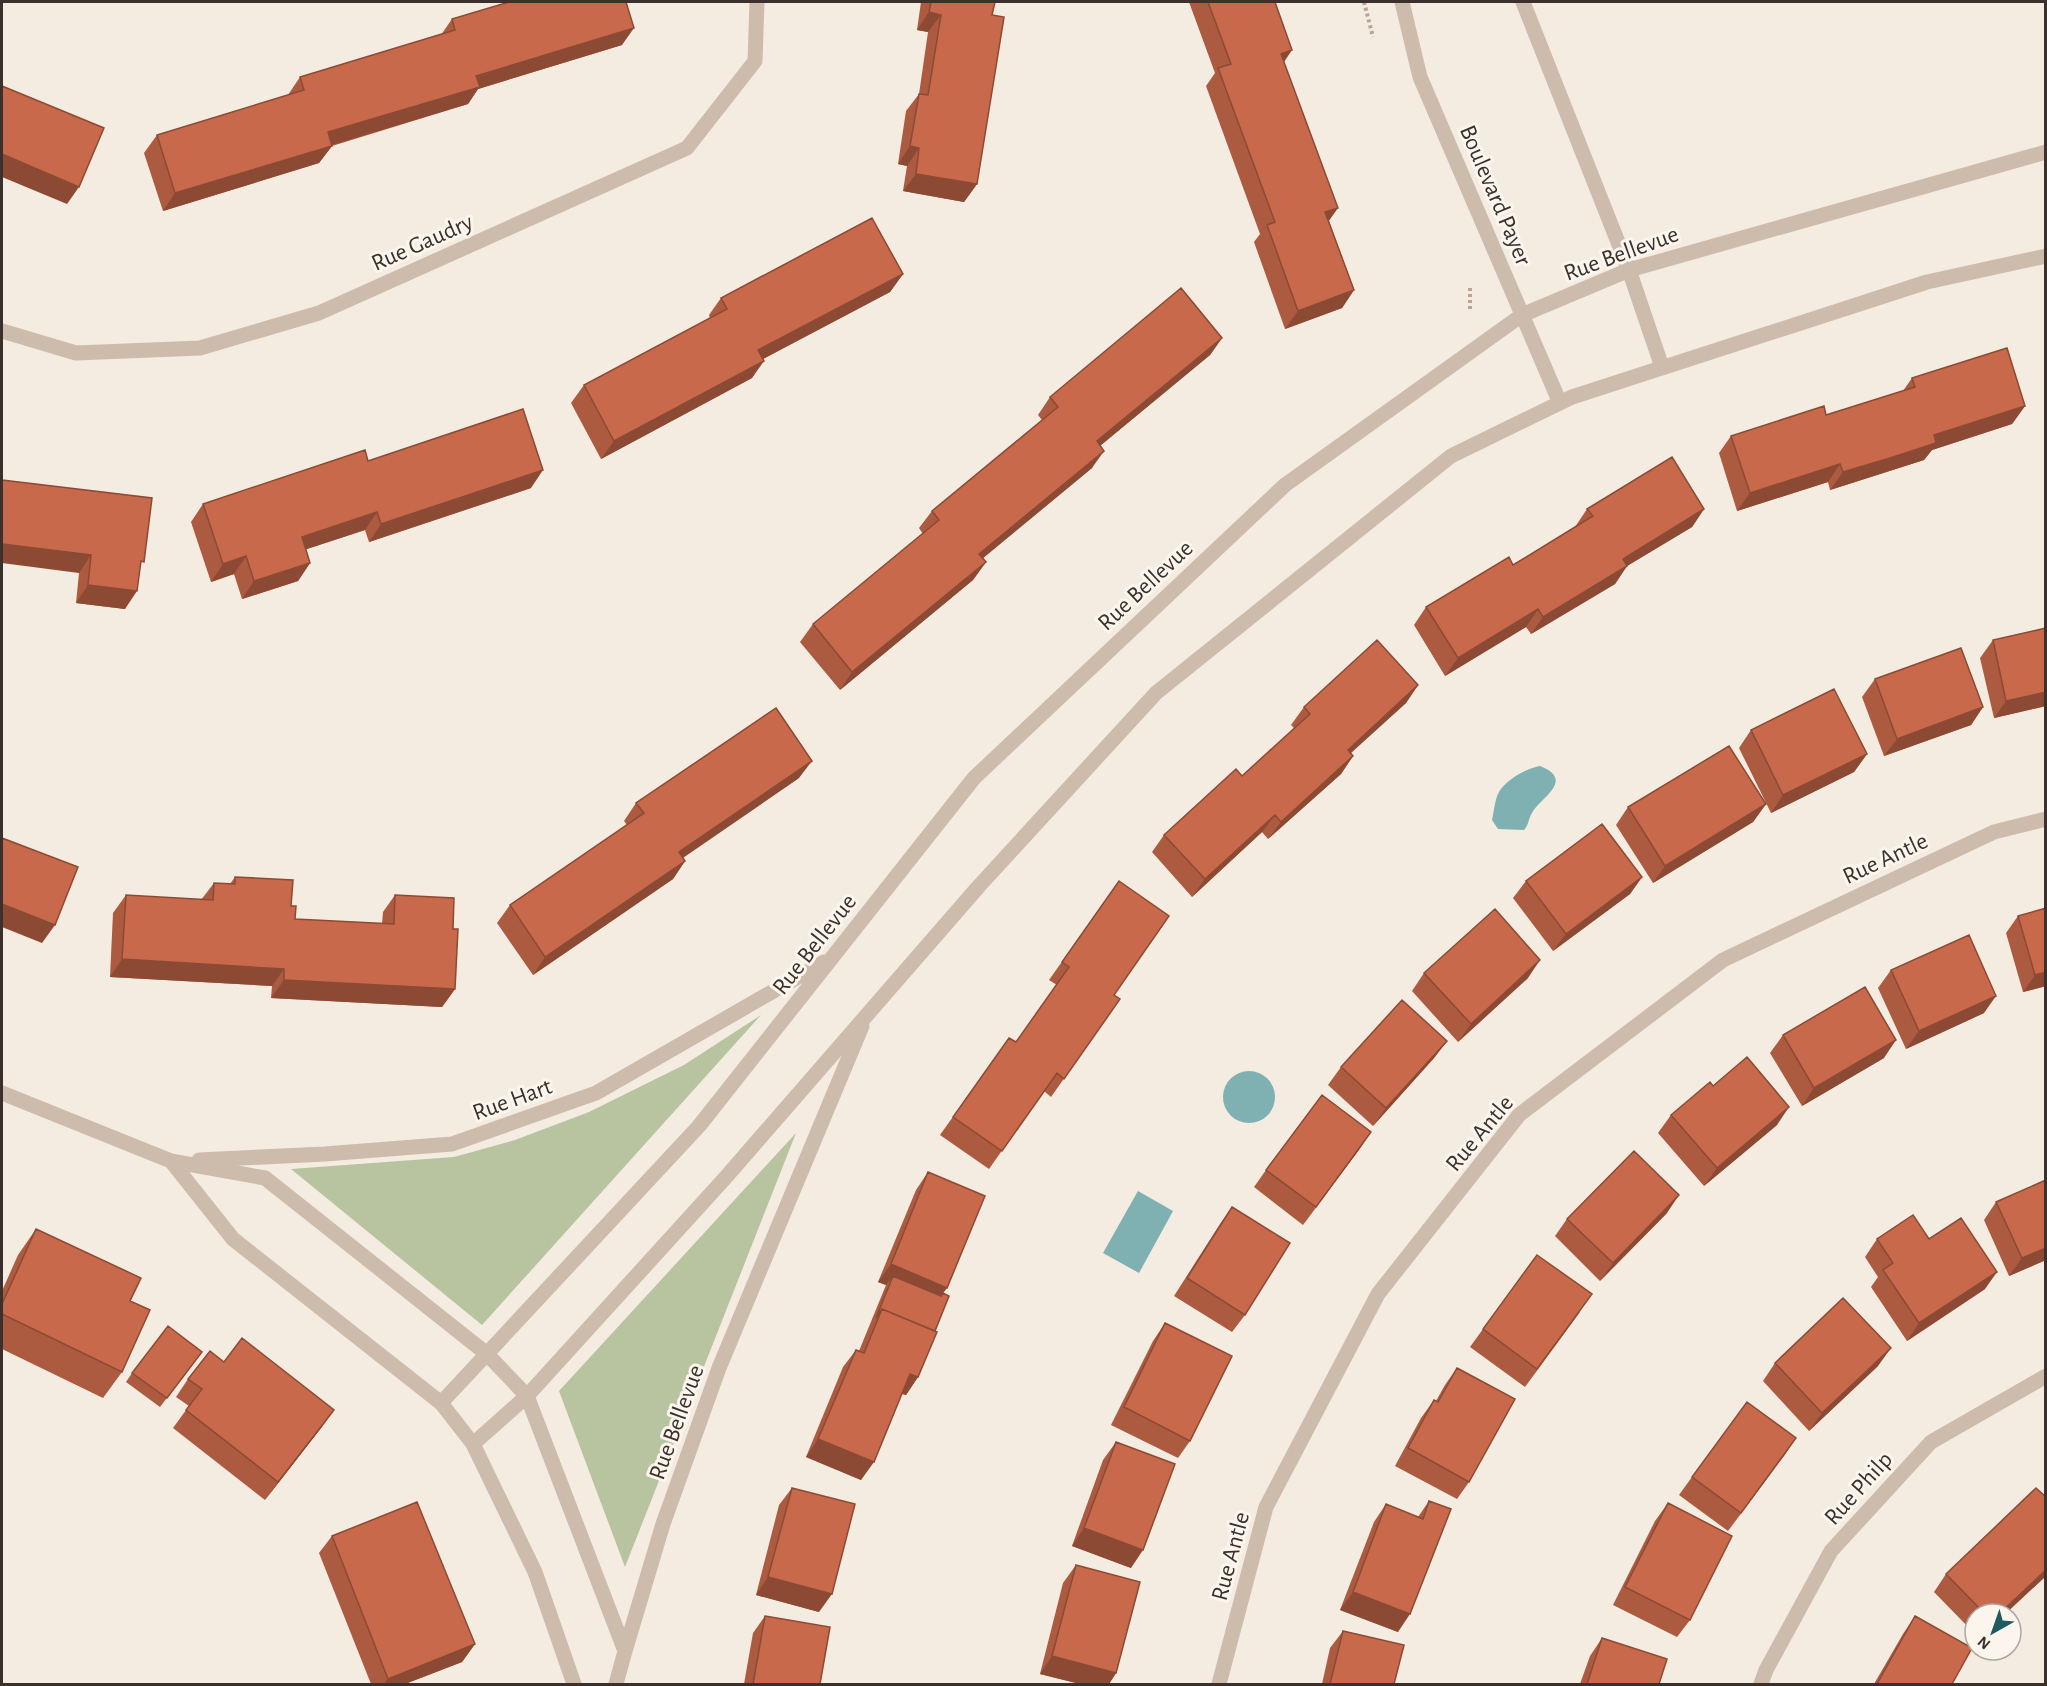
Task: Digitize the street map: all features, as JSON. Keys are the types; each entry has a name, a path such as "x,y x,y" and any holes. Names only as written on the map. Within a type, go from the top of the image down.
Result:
{"street":[{"name":"Rue Gaudry","path":"2,331 76,353 200,348 319,313 687,148 755,61 757,2"},
{"name":"Boulevard Payer","path":"1402,2 1420,76 1560,403"},
{"path":"1523,2 1629,270 1662,367"},
{"name":"Rue Bellevue","path":"441,1403 699,1126 974,778 1285,485 1522,315 1629,270 2046,152"},
{"name":"Rue Bellevue","path":"473,1444 527,1396 726,1177 979,886 1156,693 1451,456 1560,403 1662,367 1927,282 2046,256"},
{"name":"Rue Antle","path":"1219,1684 1266,1507 1287,1466 1378,1294 1519,1115 1724,960 1994,832 2046,819"},
{"name":"Rue Hart","path":"171,1161 325,1154 452,1144 596,1093 832,958"},
{"name":"Rue Bellevue","path":"616,1684 663,1524 719,1368 867,1013"},
{"name":"Rue Hart","path":"2,1093 171,1161 265,1178 488,1354"},
{"name":"Rue Hart","path":"171,1161 233,1239 441,1403"},
{"path":"488,1354 527,1396 625,1651"},
{"name":"Rue Philp","path":"1761,1684 1831,1551 1931,1442 2046,1376"},
{"path":"441,1403 473,1444 535,1572 574,1684"}],"green space":[{"path":"761,1015 482,1325 291,1169 454,1157 515,1140 589,1112 684,1065"},
{"path":"796,1133 625,1567 559,1391"}],"water":[{"path":"1540,766 1550,771 1555,777 1552,789 1536,807 1524,830 1498,829 1492,820 1499,792 1517,775"},
{"path":"1244,1071 1254,1071 1264,1075 1271,1082 1275,1097 1271,1112 1264,1119 1254,1123 1244,1123 1234,1119 1227,1112 1223,1102 1223,1092 1227,1082 1234,1075"},
{"path":"1138,1191 1173,1211 1139,1273 1103,1253"}],"building":[{"path":"509,2 626,2 634,28 476,76 480,87 328,132 332,146 175,193 157,135 304,90 300,77 455,30 452,19"},
{"path":"931,2 995,2 992,15 1004,17 977,184 916,174 919,148 910,146 919,94 928,95 941,15 929,12"},
{"path":"1208,2 1275,2 1292,50 1281,54 1338,208 1325,212 1354,290 1298,311 1267,225 1275,222 1218,68 1231,64"},
{"path":"2,86 104,128 79,187 2,154"},
{"path":"872,218 903,274 758,350 764,361 614,441 584,385 727,309 721,298"},
{"path":"1181,288 1222,338 1097,441 1104,451 979,554 986,562 852,672 813,624 939,520 932,511 1058,407 1050,397"},
{"path":"2007,348 2025,406 1934,435 1936,443 1890,458 1843,472 1840,464 1750,493 1731,436 1824,406 1826,415 1915,387 1912,378"},
{"path":"523,409 543,470 381,524 377,512 302,537 310,563 254,581 246,556 223,564 203,504 365,450 368,461"},
{"path":"1672,457 1704,509 1623,559 1627,566 1543,617 1538,609 1458,658 1426,607 1509,557 1513,565 1593,516 1587,509"},
{"path":"2,480 152,498 144,562 141,561 137,591 88,585 91,555 2,544"},
{"path":"2046,628 2046,692 2006,701 1993,640"},
{"path":"1377,640 1418,685 1348,750 1353,756 1281,822 1275,815 1205,879 1164,835 1236,769 1242,776 1310,714 1304,707"},
{"path":"1961,648 1983,707 1897,739 1875,679"},
{"path":"1834,689 1867,754 1783,795 1751,730"},
{"path":"776,708 812,761 679,852 685,861 545,957 510,905 644,813 636,803"},
{"path":"1729,746 1766,804 1665,866 1628,807"},
{"path":"1602,824 1642,877 1566,934 1526,881"},
{"path":"2,838 78,867 55,925 2,904"},
{"path":"235,877 293,880 291,906 296,906 295,919 394,924 395,895 454,898 453,929 458,929 455,989 284,980 284,969 122,959 126,895 213,900 214,883 235,884"},
{"path":"1119,881 1169,916 1114,995 1120,999 1064,1079 1057,1073 1002,1151 953,1117 1009,1038 1016,1042 1069,967 1062,962"},
{"path":"2046,908 2046,972 2035,975 2018,916"},
{"path":"1495,909 1540,960 1471,1024 1424,973"},
{"path":"1969,935 1996,996 1919,1031 1891,970"},
{"path":"1865,987 1896,1040 1814,1088 1783,1035"},
{"path":"1402,1000 1447,1041 1386,1108 1341,1067"},
{"path":"1747,1057 1789,1107 1717,1168 1671,1115 1710,1082 1713,1086"},
{"path":"1322,1095 1371,1132 1316,1207 1266,1170"},
{"path":"1634,1151 1679,1195 1613,1263 1567,1219"},
{"path":"928,1172 985,1196 947,1288 891,1264"},
{"path":"2046,1180 2046,1248 2022,1258 1996,1202"},
{"path":"1232,1207 1290,1243 1245,1315 1187,1278"},
{"path":"1913,1215 1929,1239 1961,1218 1997,1272 1919,1323 1883,1270 1893,1263 1877,1239"},
{"path":"36,1229 141,1278 130,1301 150,1310 122,1372 2,1314 2,1304"},
{"path":"1537,1255 1592,1294 1537,1369 1483,1329"},
{"path":"893,1276 941,1296 943,1293 949,1296 935,1331 882,1309 876,1318"},
{"path":"1843,1298 1891,1348 1822,1413 1775,1363"},
{"path":"882,1309 937,1332 918,1377 910,1374 874,1462 818,1439 856,1350 864,1353"},
{"path":"1165,1323 1232,1356 1190,1441 1124,1407"},
{"path":"168,1326 202,1352 167,1398 132,1373"},
{"path":"242,1338 334,1410 278,1482 186,1410 202,1389 188,1379 210,1351 224,1362"},
{"path":"1457,1368 1515,1399 1469,1482 1408,1448 1434,1400 1438,1402"},
{"path":"1747,1402 1796,1438 1741,1513 1692,1477"},
{"path":"1116,1442 1175,1464 1143,1550 1084,1528"},
{"path":"792,1488 855,1504 832,1594 768,1577"},
{"path":"2036,1488 2046,1497 2046,1570 2012,1602 1973,1602 1946,1574"},
{"path":"1429,1501 1451,1509 1410,1614 1353,1592 1386,1504 1423,1519"},
{"path":"417,1502 475,1644 388,1679 332,1536"},
{"path":"1668,1503 1732,1536 1690,1620 1625,1587"},
{"path":"1076,1565 1140,1582 1116,1673 1052,1656"},
{"path":"765,1616 830,1627 820,1684 753,1684"},
{"path":"1915,1616 1963,1643 1964,1662 1952,1684 1877,1684"},
{"path":"1343,1631 1404,1645 1394,1684 1330,1684"},
{"path":"1602,1638 1667,1659 1659,1684 1587,1684"}]}
